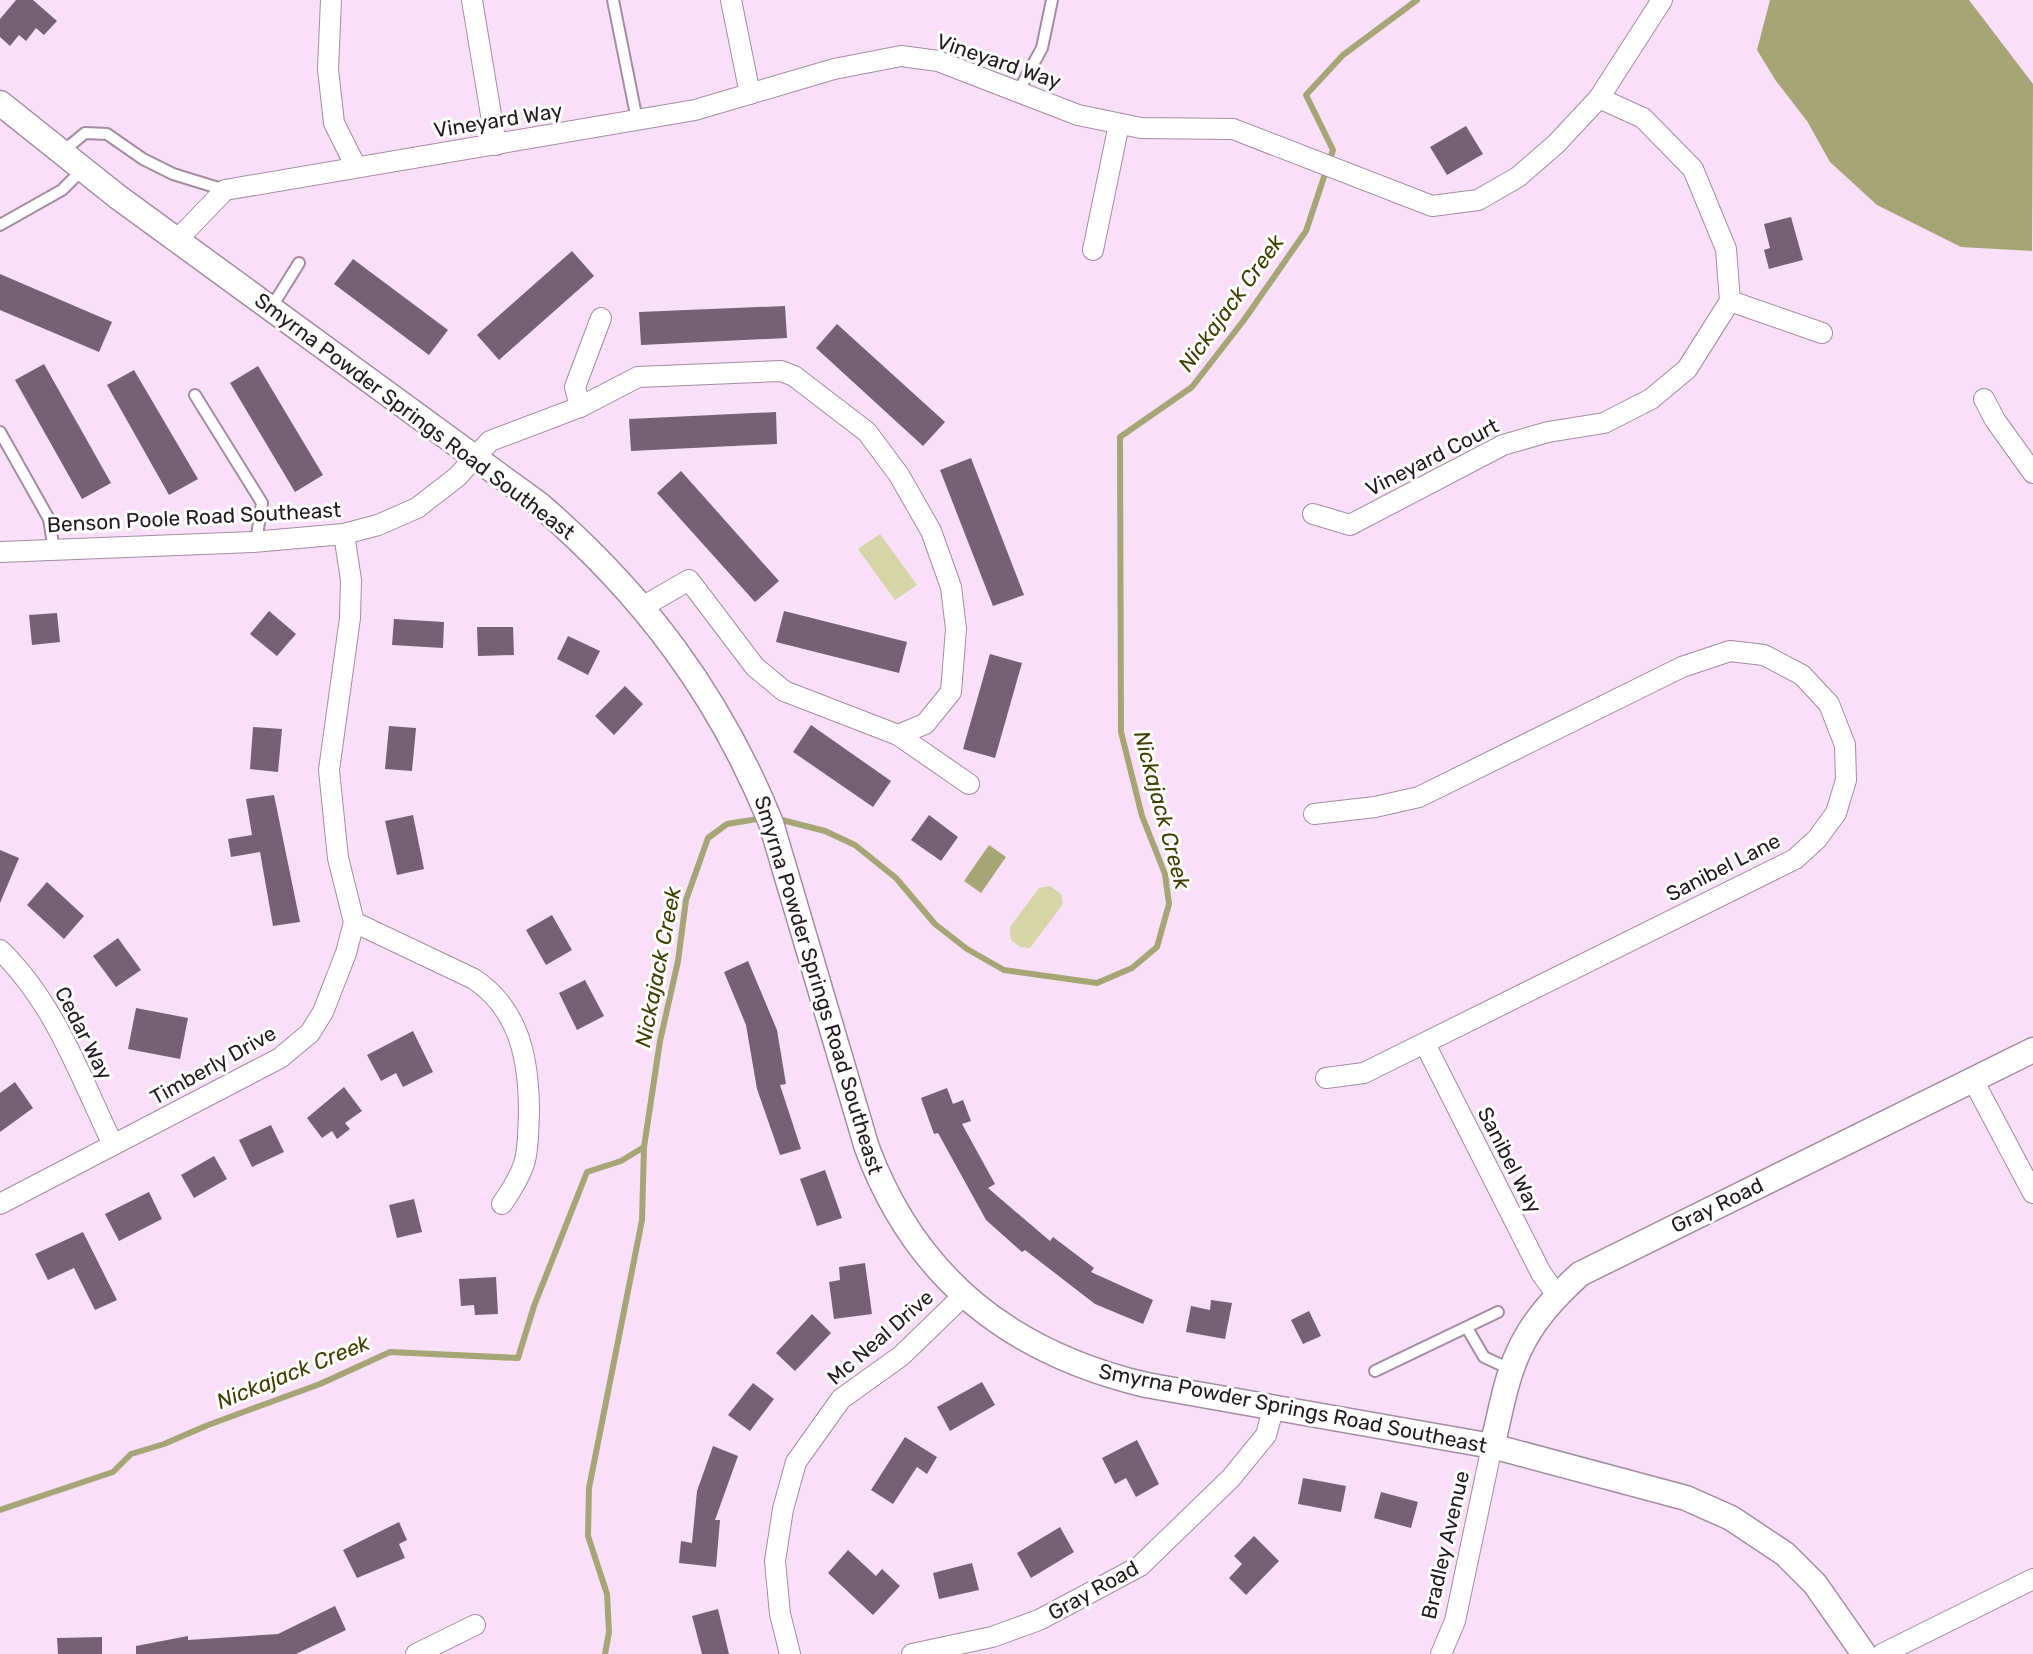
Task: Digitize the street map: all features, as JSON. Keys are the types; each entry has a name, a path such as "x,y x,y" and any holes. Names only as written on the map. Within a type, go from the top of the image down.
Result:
{"street":[{"path":"332,0 328,69 334,123 356,167"},
{"path":"472,0 496,145"},
{"path":"731,0 750,94"},
{"name":"Vineyard Way","path":"225,190 696,110 834,69 901,56 938,61 1078,115 1141,128 1233,129 1432,206 1478,200 1518,177 1556,144 1599,98 1662,0"},
{"path":"1599,98 1643,118 1693,169 1726,249 1730,301 1822,333"},
{"name":"Smyrna Powder Springs Road Southeast","path":"0,103 177,240 564,525 644,606 683,659 721,719 754,781 771,823 879,1178 910,1232 964,1295 994,1319 1040,1348 1073,1364 1146,1385 1492,1446 1686,1498 1731,1518 1785,1554 1815,1584 1864,1654"},
{"path":"1093,250 1119,124"},
{"path":"177,240 225,190"},
{"name":"Vineyard Court","path":"1313,514 1350,525 1503,445 1548,432 1604,423 1651,399 1687,369 1730,301"},
{"path":"580,407 575,387 601,318"},
{"name":"Benson Poole Road Southeast","path":"0,552 256,542 344,534 378,525 417,508 458,477 490,441 580,407 638,377 781,371 794,376 867,432 899,474 931,531 951,587 956,629 951,692 925,724 898,735"},
{"path":"1984,399 1995,420 2033,473"},
{"name":"Timberly Drive","path":"0,1204 280,1058 298,1045 323,1012 346,953 354,922 338,858 329,770 350,618 351,580 344,534"},
{"path":"644,606 689,580 755,667 784,691 898,735 969,784"},
{"name":"Sanibel Lane","path":"1314,814 1375,807 1419,797 1682,667 1731,651 1764,655 1802,675 1829,704 1845,745 1846,780 1836,813 1817,839 1795,859 1365,1073 1326,1078"},
{"path":"354,922 474,979 488,988 508,1013 525,1055 528,1136 525,1162 516,1185 502,1204"},
{"name":"Cedar Way","path":"0,950 17,967 51,1016 113,1145"},
{"name":"Sanibel Way","path":"1425,1044 1541,1273 1557,1295"},
{"name":"Gray Road","path":"1492,1446 1517,1354 1532,1326 1557,1295 1580,1274 1609,1257 2033,1050"},
{"path":"1973,1080 2033,1193"},
{"name":"Mc Neal Drive","path":"790,1654 780,1614 775,1561 783,1509 796,1462 841,1399 901,1356 964,1295"},
{"name":"Gray Road","path":"912,1654 992,1637 1039,1620 1140,1566 1231,1478 1266,1434 1274,1406"},
{"name":"Bradley Avenue","path":"1441,1654 1455,1622 1492,1446"},
{"path":"1882,1654 2033,1579"},
{"path":"416,1654 475,1625"}],"lane":[{"path":"613,0 637,120"},
{"path":"1018,92 1042,48 1052,0"},
{"path":"62,152 86,133 107,134 143,159 173,174 225,190"},
{"path":"0,225 62,190 83,169"},
{"path":"271,308 298,263"},
{"path":"195,395 262,503 256,542"},
{"path":"0,432 49,519 54,550"},
{"path":"1375,1371 1498,1312"},
{"path":"1467,1328 1484,1357 1512,1370"}],"shaded area":[{"path":"1770,0 1969,0 2033,84 2032,251 1961,247 1877,205 1830,162 1807,121 1776,81 1757,50"},
{"path":"880,534 917,585 895,600 858,549"},
{"path":"989,845 1006,857 981,893 964,881"},
{"path":"1050,886 1061,894 1063,904 1030,948 1020,947 1011,940 1010,927 1039,888"}],"building":[{"path":"16,0 33,0 57,21 44,35 36,28 26,41 19,35 10,46 0,37 0,19"},
{"path":"1466,126 1483,154 1447,175 1430,147"},
{"path":"1791,217 1803,260 1769,269 1764,250 1770,248 1764,224"},
{"path":"572,251 594,276 499,360 477,335"},
{"path":"353,259 448,330 429,355 334,284"},
{"path":"0,274 112,322 99,352 0,310"},
{"path":"785,306 787,338 641,345 639,312"},
{"path":"837,324 945,422 923,446 816,348"},
{"path":"44,364 111,483 82,499 15,380"},
{"path":"258,366 323,475 295,492 230,383"},
{"path":"134,370 198,479 169,495 107,385"},
{"path":"776,412 777,444 631,451 629,419"},
{"path":"971,458 1024,595 993,606 940,470"},
{"path":"681,471 779,581 755,602 657,493"},
{"path":"269,611 296,634 277,656 250,634"},
{"path":"784,611 907,642 899,673 776,642"},
{"path":"57,613 60,642 32,645 29,615"},
{"path":"394,619 444,622 443,648 392,645"},
{"path":"477,627 513,627 514,655 478,656"},
{"path":"568,636 600,651 588,675 557,659"},
{"path":"990,654 1022,663 995,758 963,749"},
{"path":"625,686 643,704 614,735 595,716"},
{"path":"811,725 891,781 873,807 793,752"},
{"path":"389,726 416,728 412,771 385,769"},
{"path":"253,727 282,729 278,772 250,769"},
{"path":"274,795 300,922 273,926 260,852 231,857 228,839 252,835 246,799"},
{"path":"413,815 424,869 397,875 385,821"},
{"path":"929,815 958,837 941,861 911,840"},
{"path":"0,850 19,858 0,903"},
{"path":"47,882 84,916 64,939 27,905"},
{"path":"552,915 572,950 546,965 526,930"},
{"path":"118,938 141,970 116,987 93,956"},
{"path":"748,961 777,1030 786,1084 780,1085 801,1149 780,1155 757,1089 746,1025 724,972"},
{"path":"585,980 604,1016 577,1030 559,993"},
{"path":"136,1008 188,1018 180,1059 128,1049"},
{"path":"413,1031 433,1072 403,1087 396,1073 381,1081 367,1055"},
{"path":"15,1082 33,1108 0,1132 0,1093"},
{"path":"344,1087 362,1111 345,1123 350,1129 337,1139 332,1131 322,1138 307,1118"},
{"path":"947,1088 953,1104 963,1100 971,1121 962,1124 995,1184 988,1188 1050,1241 1053,1237 1094,1268 1091,1272 1153,1300 1143,1324 1095,1304 1025,1250 1022,1252 986,1220 938,1133 934,1134 921,1098"},
{"path":"271,1125 284,1152 252,1167 239,1140"},
{"path":"214,1156 227,1179 194,1198 181,1175"},
{"path":"825,1170 842,1218 817,1226 800,1179"},
{"path":"149,1192 162,1219 119,1241 105,1214"},
{"path":"414,1199 422,1232 397,1238 389,1205"},
{"path":"83,1232 117,1300 95,1310 74,1268 48,1280 35,1254"},
{"path":"865,1263 872,1314 834,1319 829,1282 840,1280 839,1267"},
{"path":"496,1277 498,1314 475,1315 474,1305 461,1306 459,1279"},
{"path":"1211,1300 1232,1303 1225,1339 1186,1332 1191,1306 1210,1310"},
{"path":"1309,1311 1321,1336 1303,1344 1291,1320"},
{"path":"812,1314 831,1333 795,1371 776,1353"},
{"path":"982,1382 995,1405 950,1431 937,1407"},
{"path":"753,1383 774,1399 750,1431 728,1415"},
{"path":"905,1437 937,1457 927,1474 917,1467 893,1504 871,1490"},
{"path":"1137,1440 1159,1484 1136,1497 1126,1478 1115,1484 1102,1458"},
{"path":"713,1446 738,1456 715,1520 720,1520 716,1567 679,1563 681,1541 692,1543 697,1491"},
{"path":"1303,1478 1346,1486 1341,1512 1298,1504"},
{"path":"1381,1492 1418,1502 1411,1528 1374,1518"},
{"path":"399,1522 407,1540 399,1544 405,1558 357,1578 343,1550"},
{"path":"1060,1527 1074,1552 1031,1578 1017,1553"},
{"path":"1254,1536 1279,1561 1246,1595 1229,1578 1242,1564 1234,1556"},
{"path":"848,1550 876,1576 882,1569 900,1586 873,1615 828,1573"},
{"path":"972,1563 979,1590 939,1599 933,1573"},
{"path":"335,1606 346,1630 296,1654 136,1654 136,1646 188,1636 188,1640 278,1634"},
{"path":"718,1609 729,1654 702,1654 692,1616"},
{"path":"102,1637 102,1654 58,1654 57,1638"}],"waterway":[{"name":"Nickajack Creek","path":"774,818 825,831 855,845 896,878 935,924 967,949 1004,970 1097,983 1132,968 1157,947 1169,904 1165,874 1142,816 1121,732 1120,437 1192,387 1244,320 1306,231 1333,150 1306,95 1343,55 1417,0"},
{"path":"605,1654 609,1632 607,1594 588,1536 589,1488 642,1220 644,1147 660,1041 678,961 686,900 708,838 727,824 764,818"},
{"name":"Nickajack Creek","path":"0,1510 113,1472 131,1454 164,1444 208,1425 320,1384 390,1352 518,1358 534,1306 587,1172 621,1161 644,1147"}]}
